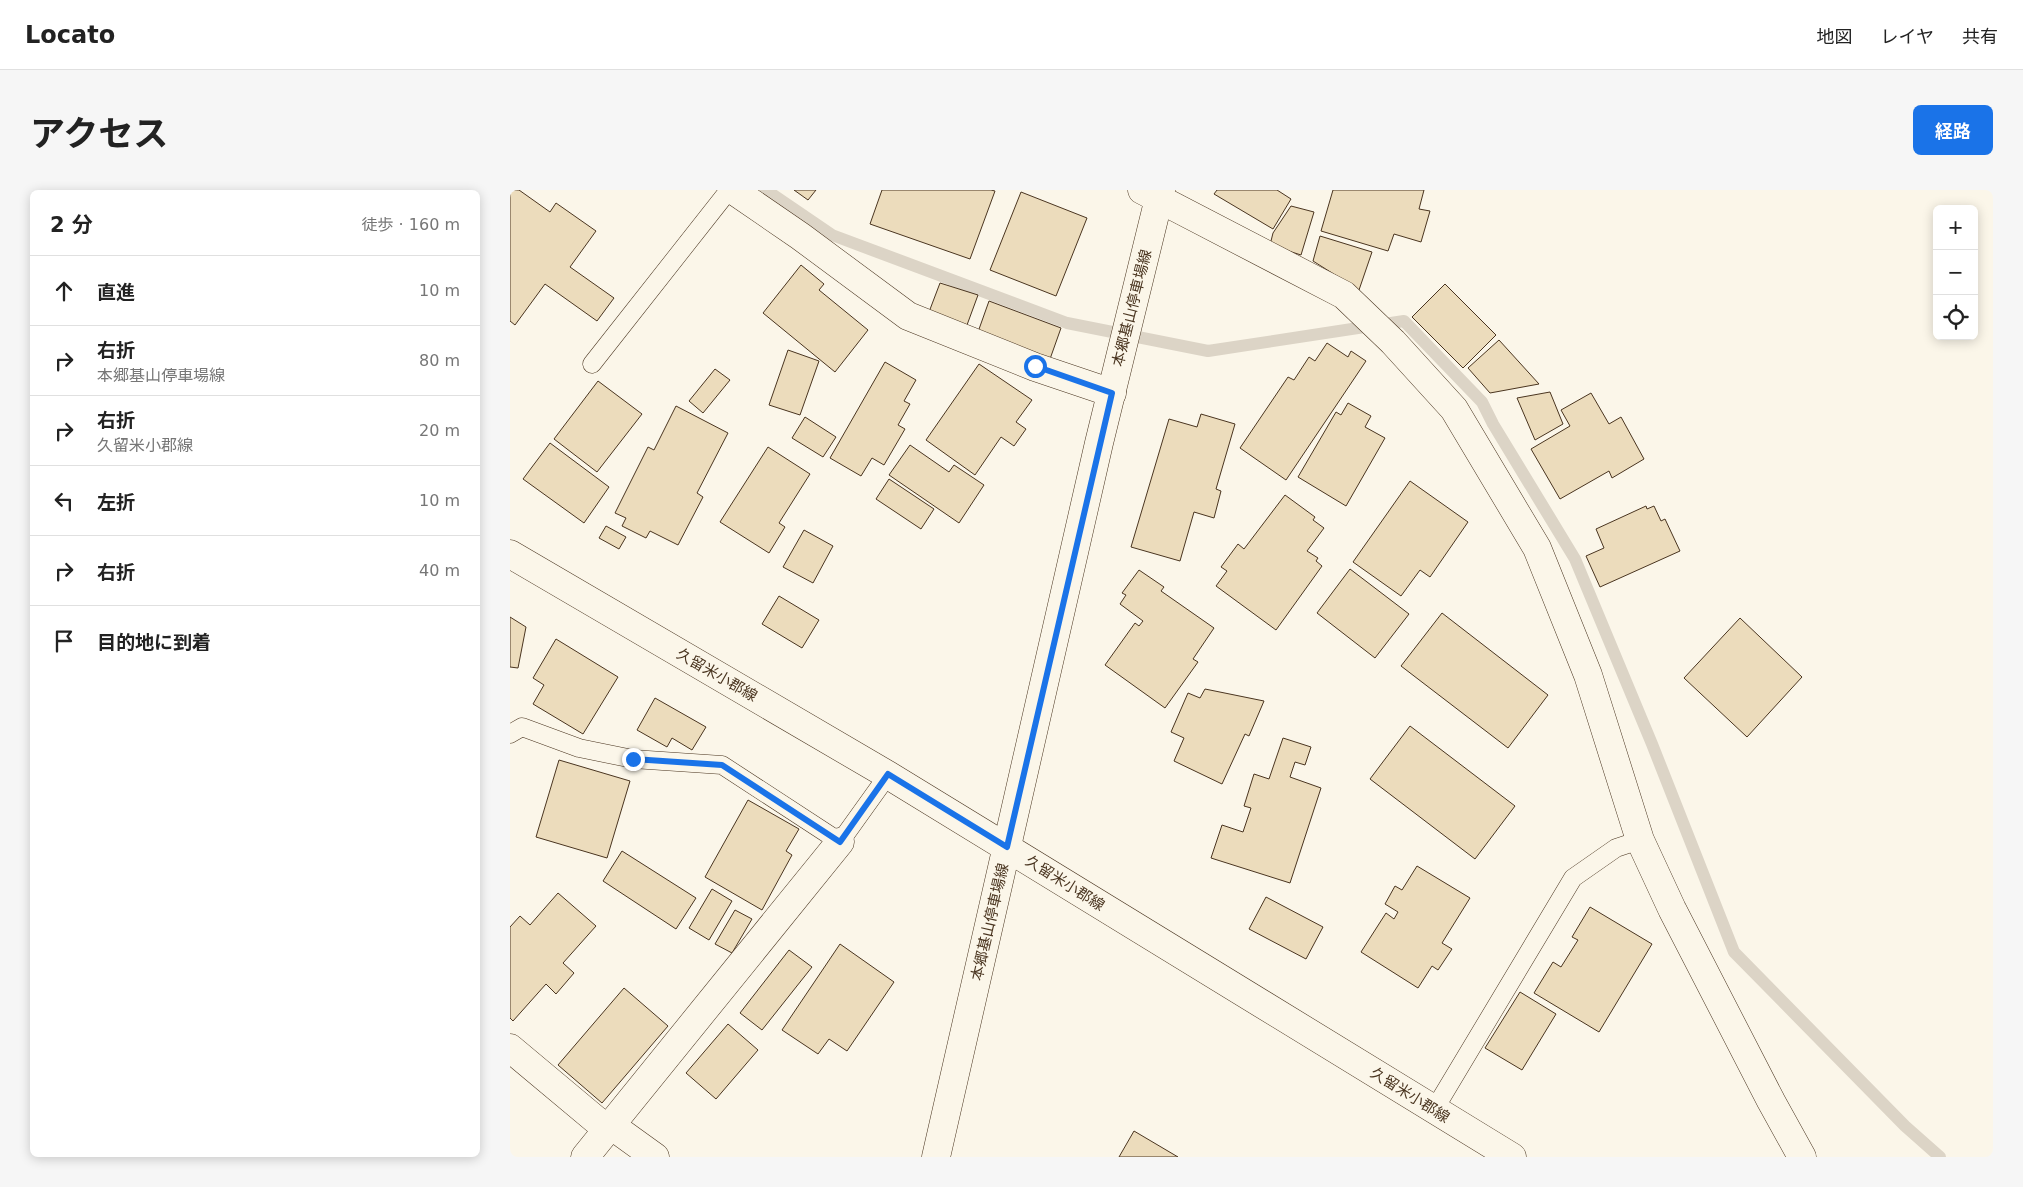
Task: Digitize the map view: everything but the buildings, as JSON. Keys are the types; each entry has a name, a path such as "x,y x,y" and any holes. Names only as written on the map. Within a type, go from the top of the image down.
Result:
{"street":[{"path":"733,190 800,236 908,316 1035,366 1112,393"},
{"path":"1154,193 1344,295 1393,342 1454,409 1537,548 1588,675 1640,840 1672,909 1802,1157"},
{"name":"本郷基山停車場線","path":"936,1157 1112,393 1154,193"},
{"name":"久留米小郡線","path":"510,554 888,774 1512,1157"},
{"path":"585,1157 840,842"},
{"path":"510,1048 610,1128 655,1157"}],"lane":[{"path":"592,364 729,190"},
{"path":"510,734 522,727 579,748 633,759 722,765 840,842 888,774"},
{"path":"1434,1110 1573,878 1616,848 1640,840"}],"waterway":[{"path":"766,190 832,235 1067,323 1208,351 1404,321 1482,402 1493,424 1575,559 1652,744 1734,952 1905,1126 1940,1157"}],"route":[{"path":"633,759 722,765 840,842 888,774 1007,847 1112,393 1035,366"}]}
